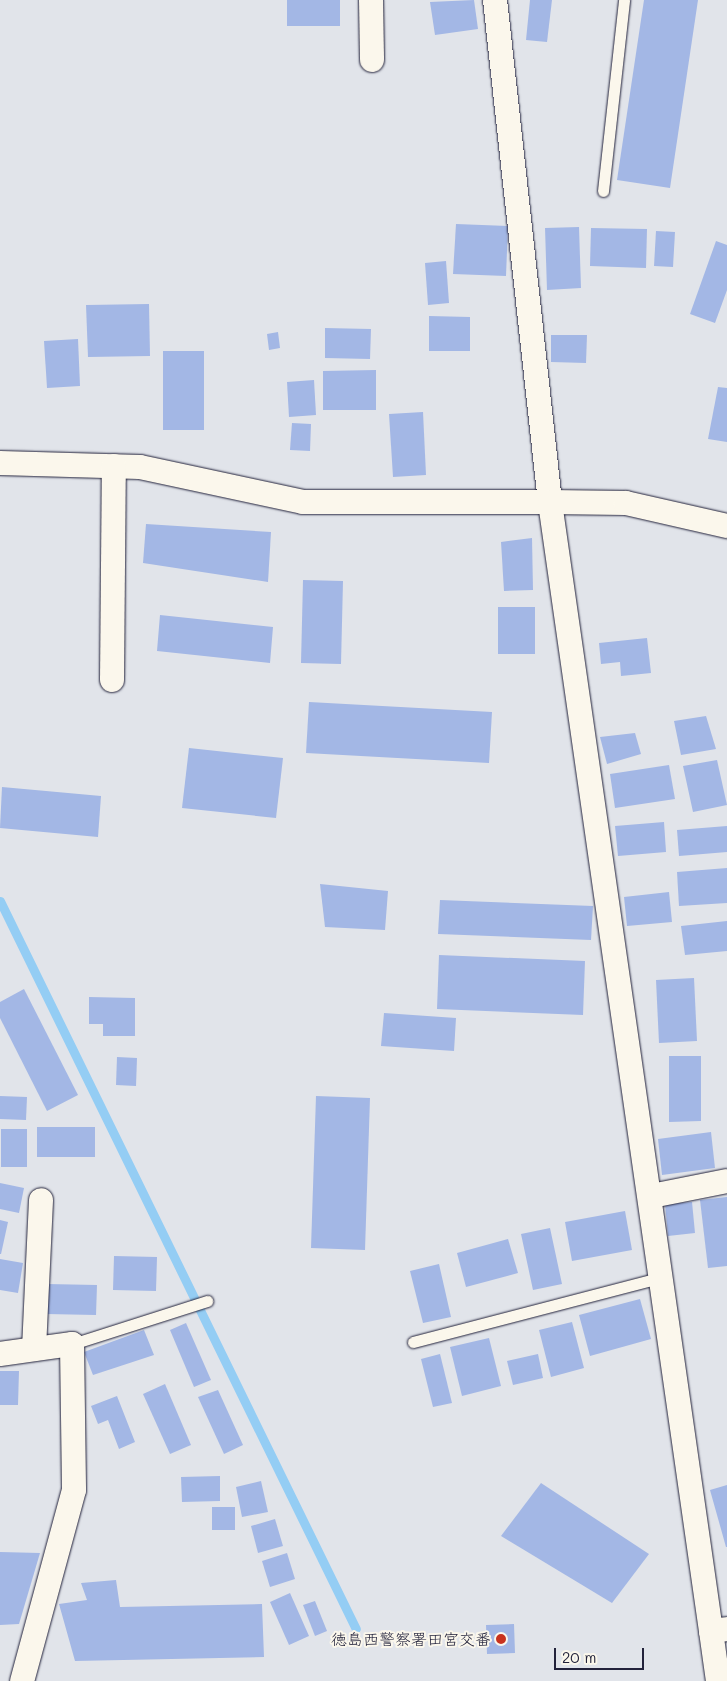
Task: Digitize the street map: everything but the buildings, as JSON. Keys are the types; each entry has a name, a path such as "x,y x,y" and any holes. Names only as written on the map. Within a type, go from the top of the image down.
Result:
{"street":[{"path":"371,0 372,60"},
{"path":"495,0 550,502 652,1196 662,1277 719,1630 718,1681"},
{"path":"0,463 140,467 303,502 626,503 727,526"},
{"path":"112,680 114,466"},
{"path":"652,1196 727,1181"},
{"path":"34,1350 41,1200"},
{"path":"0,1354 72,1344 74,1490 22,1681"}],"lane":[{"path":"603,191 624,0"},
{"path":"413,1342 662,1277"},
{"path":"72,1344 207,1300"}],"waterway":[{"path":"0,901 356,1629"}],"place":[{"name":"徳島西警察署田宮交番","path":"501,1639"}]}
